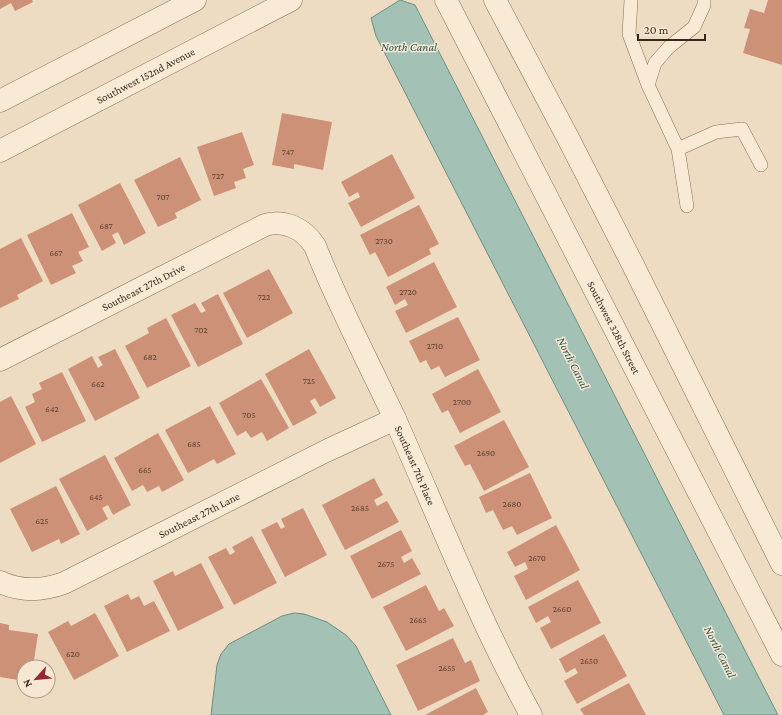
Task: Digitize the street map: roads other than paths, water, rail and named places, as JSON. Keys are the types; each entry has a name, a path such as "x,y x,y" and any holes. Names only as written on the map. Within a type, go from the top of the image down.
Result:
{"street":[{"path":"0,101 195,0"},
{"name":"Southwest 152nd Avenue","path":"0,151 291,0"},
{"name":"Southwest 328th Street","path":"446,0 782,655"},
{"path":"495,0 614,229 782,564"},
{"name":"Southeast 27th Drive","path":"0,360 261,227 276,223 288,225"},
{"name":"Southeast 7th Place","path":"288,225 298,229 306,235 315,246 395,419 488,628 531,715"},
{"name":"Southeast 27th Lane","path":"0,582 16,588 27,589 52,587 64,583 326,451 395,419"}],"lane":[{"path":"631,0 629,34 648,85 678,149 687,206"},
{"path":"648,85 655,63 669,47 694,26 704,5 704,0"},
{"path":"678,149 716,132 742,129 761,165"}],"water":[{"name":"North Canal","path":"400,0 415,5 778,715 724,715 376,36 371,18"},
{"path":"294,613 304,614 327,622 346,635 356,646 391,715 211,715 217,665 221,654 229,644 282,616"}]}
